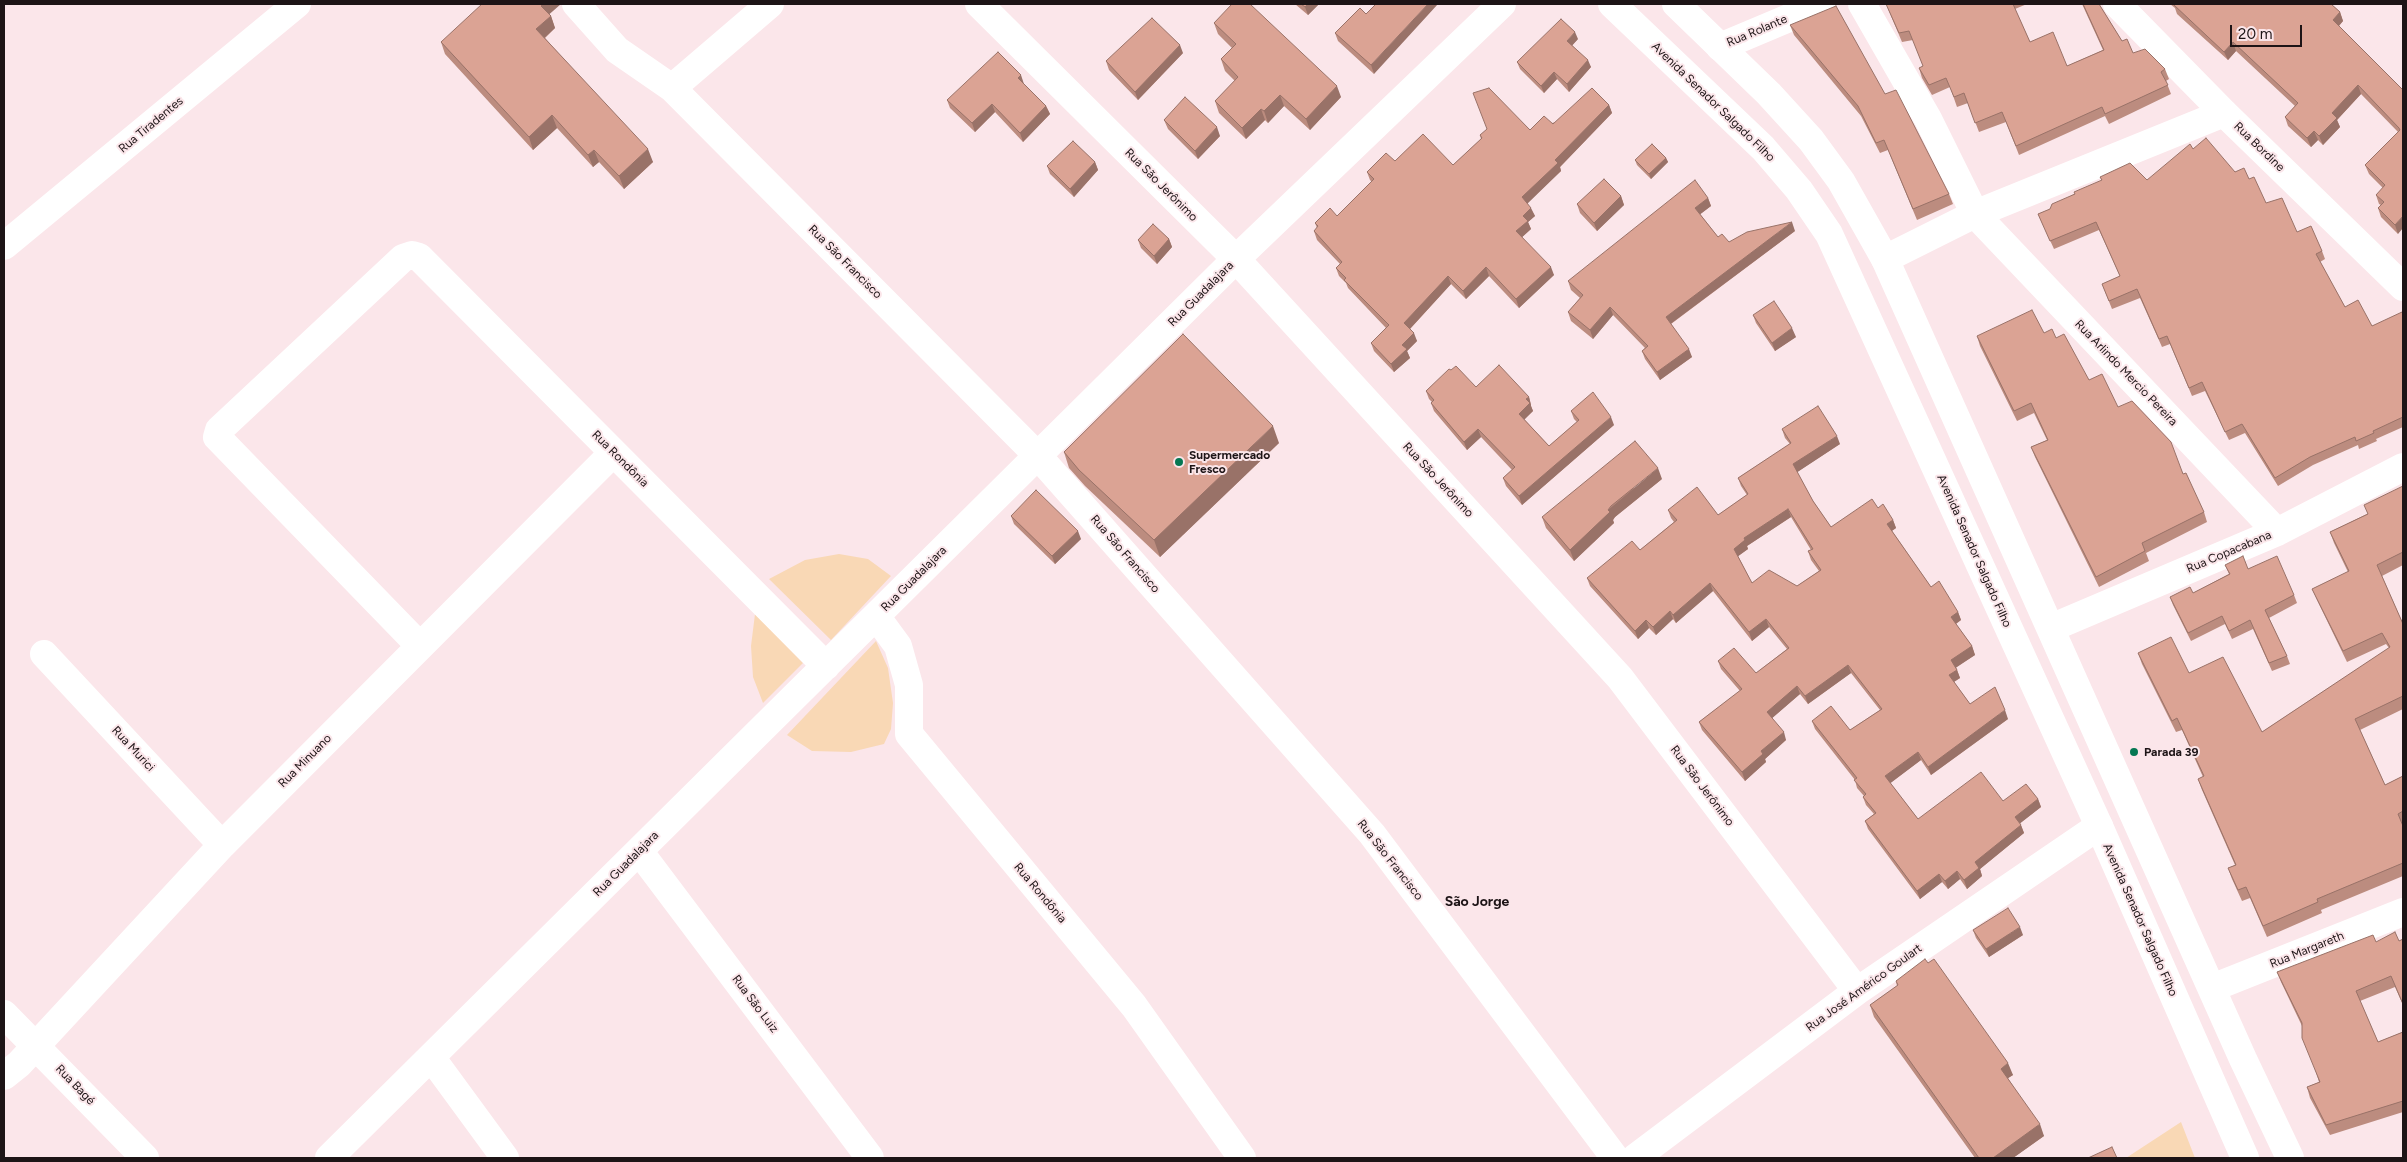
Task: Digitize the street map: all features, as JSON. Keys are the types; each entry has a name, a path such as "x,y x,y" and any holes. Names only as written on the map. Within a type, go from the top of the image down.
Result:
{"street":[{"name":"Rua Tiradentes","path":"4,246 298,4"},
{"name":"Rua São Francisco","path":"576,4 617,50 672,88 1038,456 1372,834 1615,1158"},
{"path":"672,88 770,4"},
{"name":"Rua São Jerônimo","path":"979,4 1236,259 1620,678 1857,991"},
{"name":"Rua Guadalajara","path":"329,1158 1236,259 1502,4"},
{"name":"Avenida Senador Salgado Filho","path":"1612,4 1763,148 1798,190 1829,234 2099,826 2245,1158"},
{"path":"1676,4 1769,94 1811,140 1841,181 1885,259 2290,1158"},
{"name":"Rua Rolante","path":"1720,47 1822,4"},
{"name":"Rua Arlindo Mercio Pereira","path":"1862,4 1928,119 1975,214 2278,532"},
{"name":"Rua Bordine","path":"2117,4 2224,114 2403,287"},
{"path":"1885,259 1975,214 2224,114"},
{"name":"Rua Rondônia","path":"419,645 217,437 219,430 403,258 412,255 419,257 826,666"},
{"name":"Rua Minuano","path":"4,1076 36,1045 222,845 419,645 613,453"},
{"name":"Rua Copacabana","path":"2050,628 2278,532 2403,467"},
{"name":"Rua Rondônia","path":"876,616 898,646 901,654 909,685 909,734 1134,1006 1242,1158"},
{"name":"Rua Murici","path":"44,654 222,845"},
{"name":"Rua José Américo Goulart","path":"1635,1158 1857,991 2099,826"},
{"name":"Rua São Luiz","path":"640,850 870,1158"},
{"name":"Rua Margareth","path":"2212,988 2403,912"},
{"name":"Rua Bagé","path":"4,1014 145,1158"},
{"path":"431,1057 505,1158"}],"shaded area":[{"path":"839,554 868,559 891,576 831,640 769,579 805,560"},
{"path":"755,614 803,663 763,703 753,677 751,646"},
{"path":"876,641 888,668 893,703 891,729 884,744 851,752 812,751 787,735"},
{"path":"2181,1122 2195,1158 2126,1158"}],"building":[{"path":"482,4 543,4 541,6 551,16 536,29 648,149 619,176 594,150 588,155 552,115 529,137 441,42"},
{"path":"1232,4 1250,4 1337,86 1306,119 1280,95 1264,111 1261,109 1242,128 1215,101 1238,77 1221,59 1236,44 1214,23"},
{"path":"1376,4 1428,4 1371,65 1335,33 1360,8 1366,14"},
{"path":"1886,4 2013,4 2030,42 2053,32 2067,66 2104,50 2083,4 2099,4 2122,41 2127,39 2133,53 2145,49 2165,69 2161,72 2168,85 2105,114 2102,107 2016,146 2002,112 1975,123 1964,93 1954,97 1946,78 1929,85 1919,68 1923,66 1909,31 1899,33"},
{"path":"2174,4 2331,4 2340,12 2333,20 2403,90 2403,216 2395,225 2378,208 2384,202 2376,195 2385,185 2365,165 2400,130 2358,85 2332,113 2337,118 2319,136 2314,131 2307,138 2285,117 2298,103 2233,42 2224,52"},
{"path":"1836,6 1885,94 1896,90 1949,194 1913,209 1884,140 1876,143 1858,106 1790,25"},
{"path":"1152,18 1180,45 1135,92 1106,61"},
{"path":"1561,19 1575,32 1567,41 1588,60 1567,84 1554,72 1541,86 1517,62"},
{"path":"998,52 1021,75 1018,78 1046,106 1020,133 992,104 972,123 947,100"},
{"path":"1489,88 1530,130 1544,116 1553,124 1592,88 1609,105 1555,160 1558,163 1522,197 1531,208 1523,216 1528,221 1516,231 1551,267 1516,299 1486,267 1463,291 1448,276 1404,323 1414,333 1402,345 1407,349 1391,364 1371,343 1389,325 1344,280 1346,278 1336,268 1342,262 1314,231 1318,226 1315,223 1330,208 1337,216 1374,179 1367,172 1386,153 1395,161 1423,134 1453,165 1482,138 1480,135 1487,129 1473,93"},
{"path":"1185,97 1217,127 1195,151 1164,120"},
{"path":"2206,138 2235,172 2244,168 2249,179 2254,177 2266,203 2282,198 2297,232 2311,226 2322,251 2316,254 2345,307 2358,300 2372,326 2402,312 2403,314 2403,417 2356,441 2355,437 2310,457 2275,478 2242,424 2225,432 2202,382 2189,388 2167,336 2159,339 2137,289 2109,301 2102,284 2120,276 2096,222 2050,241 2038,214 2050,209 2052,204 2075,194 2074,192 2102,180 2100,177 2130,163 2147,180 2190,144 2193,149"},
{"path":"1073,141 1095,162 1070,189 1047,166"},
{"path":"1652,144 1666,158 1649,174 1635,160"},
{"path":"1604,179 1621,196 1594,223 1577,204"},
{"path":"1695,180 1708,198 1695,208 1718,237 1722,234 1729,242 1747,232 1792,222 1666,317 1689,349 1657,372 1642,351 1648,346 1610,307 1590,330 1568,312 1583,295 1568,281"},
{"path":"1153,224 1169,239 1154,256 1138,240"},
{"path":"1774,301 1792,328 1772,343 1753,315"},
{"path":"2032,310 2044,333 2052,329 2056,338 2064,334 2089,380 2102,374 2118,407 2132,401 2171,442 2183,474 2186,473 2204,512 2142,543 2145,551 2096,577 2031,447 2048,440 2031,403 2014,411 1977,336"},
{"path":"1183,334 1273,426 1154,540 1079,470 1064,452"},
{"path":"1499,365 1529,397 1526,399 1530,403 1519,414 1549,446 1579,420 1571,411 1593,392 1611,417 1519,496 1503,478 1515,467 1478,429 1464,442 1431,403 1434,400 1426,391 1449,369 1451,370 1456,366 1476,387"},
{"path":"1818,406 1837,436 1793,464 1813,501 1831,527 1872,499 1878,508 1883,504 1893,520 1887,524 1931,587 1939,581 1958,612 1951,617 1972,646 1951,660 1957,670 1949,675 1970,704 1995,687 2005,710 1928,767 1918,752 1885,776 1918,819 1981,772 2003,801 2026,784 2038,799 2015,817 2021,825 1975,862 1979,868 1964,880 1957,871 1945,881 1939,874 1917,891 1865,821 1876,813 1863,797 1866,794 1854,780 1857,778 1812,721 1831,706 1850,730 1882,709 1848,665 1805,696 1797,686 1767,712 1784,732 1761,751 1763,754 1742,772 1699,722 1742,689 1718,661 1734,648 1756,673 1789,648 1766,619 1749,632 1710,583 1673,615 1670,611 1653,627 1646,620 1635,631 1587,578 1632,541 1640,550 1677,520 1668,510 1697,487 1718,515 1748,494 1738,478 1791,443 1782,429","holes":["1788,509 1813,549 1808,551 1821,570 1797,586 1769,570 1752,583 1734,549 1745,540 1744,538"]},
{"path":"1635,441 1658,468 1611,506 1608,510 1610,512 1570,550 1542,517"},
{"path":"2403,486 2403,552 2377,565 2403,624 2403,696 2355,719 2385,785 2403,776 2403,811 2398,814 2403,826 2403,863 2317,899 2318,902 2263,926 2246,887 2238,890 2228,868 2236,865 2198,779 2204,776 2177,718 2172,721 2138,653 2171,637 2189,673 2223,657 2262,732 2390,647 2382,633 2343,651 2312,589 2349,571 2330,532 2368,514 2364,505"},
{"path":"1036,490 1078,531 1052,556 1011,516"},
{"path":"2243,556 2248,569 2277,556 2294,595 2265,610 2287,656 2269,663 2250,620 2229,631 2222,616 2188,633 2170,597 2190,587 2193,593 2230,574 2225,565"},
{"path":"2008,908 2020,927 1986,949 1973,930"},
{"path":"2395,932 2399,941 2403,939 2403,1004 2391,976 2356,991 2378,1042 2403,1032 2403,1101 2326,1125 2307,1087 2320,1082 2302,1038 2302,1023 2277,972 2373,935 2376,942"},
{"path":"1925,959 1928,963 1934,959 2008,1063 2001,1069 2040,1124 1993,1158 1979,1158 1870,1005 1898,985 1896,981"},
{"path":"2112,1147 2117,1158 2088,1158"}],"place":[{"name":"Supermercado Fresco","path":"1179,462"},
{"name":"Parada 39","path":"2134,752"}],"district":[{"name":"São Jorge","path":"1477,902"}]}
